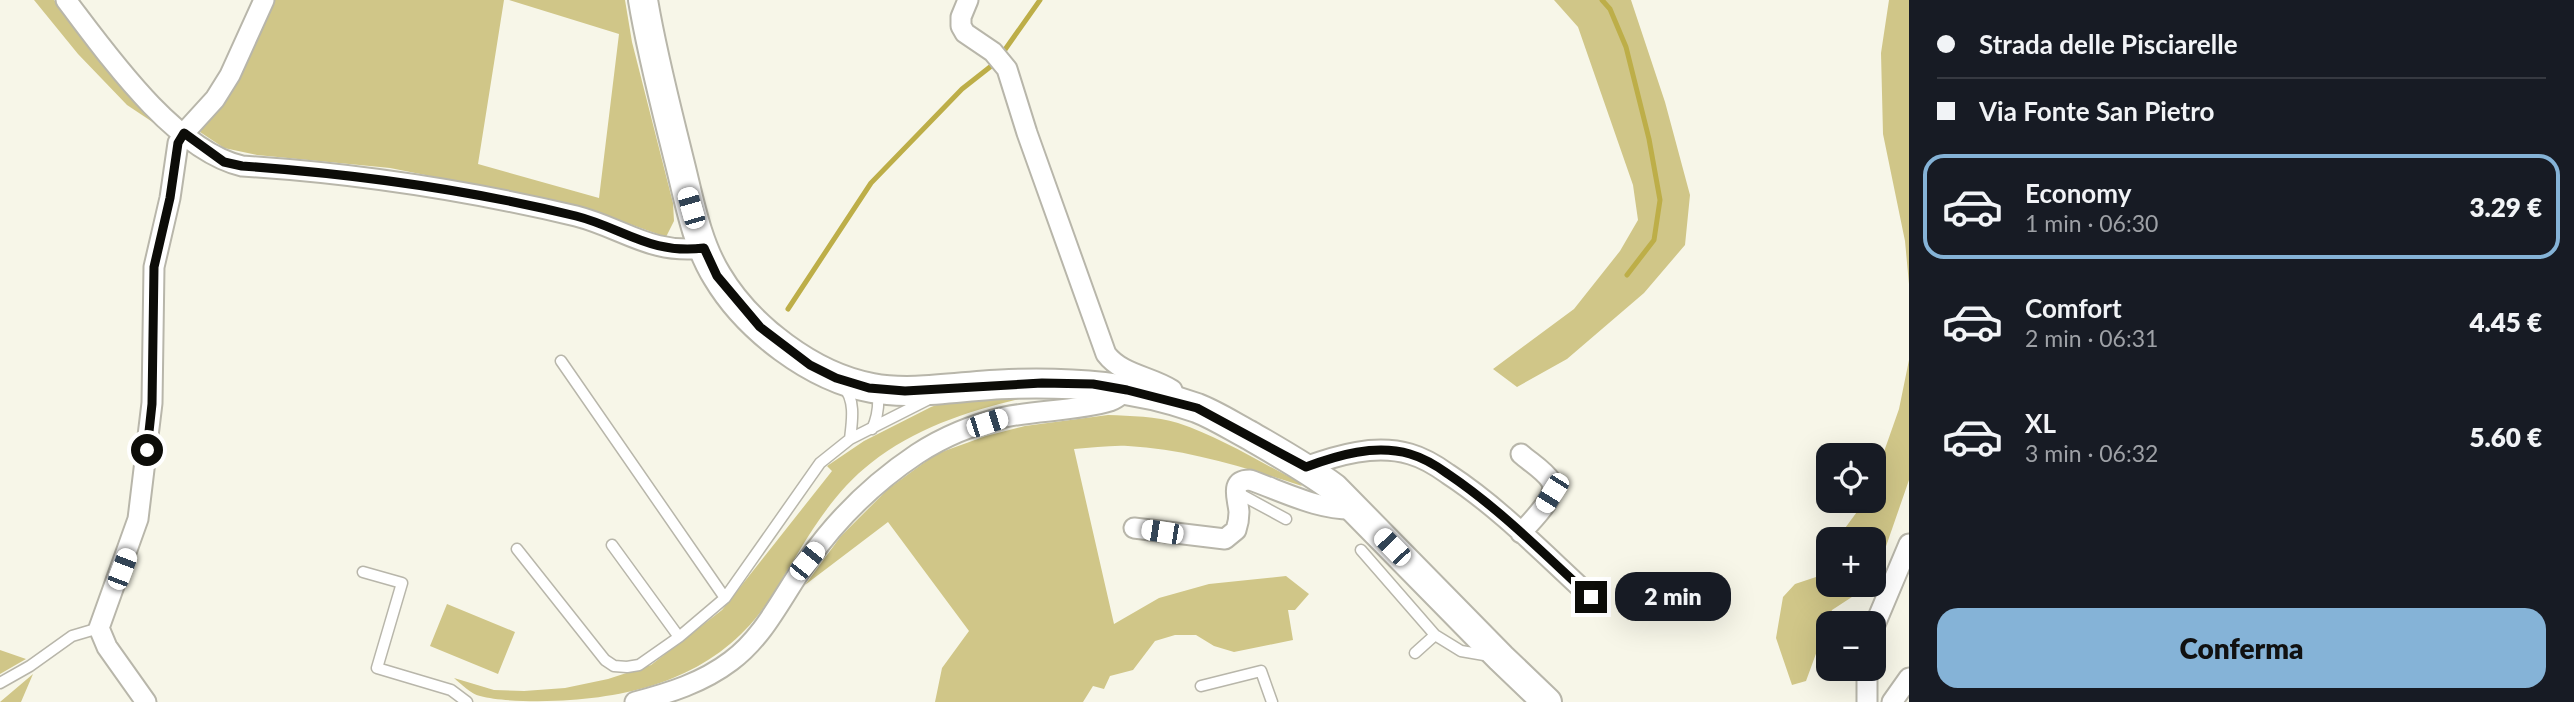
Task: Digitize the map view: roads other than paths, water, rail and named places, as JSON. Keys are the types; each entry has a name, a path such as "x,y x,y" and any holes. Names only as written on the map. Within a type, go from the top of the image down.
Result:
{"main road":[{"path":"643,0 650,42 687,193 704,248 717,276 760,327 810,365 869,396 950,387 1071,383 1127,390 1197,408 1306,467 1334,488 1500,659 1547,702"}],"street":[{"path":"66,0 143,96 184,133 224,162 392,180 578,216 652,245 677,250 704,248"},
{"path":"145,702 107,647 99,628 138,519 152,404 154,267 170,198 178,143 215,99 230,75 264,0"},
{"path":"968,0 961,17 961,26 965,33 992,52 1007,68 1027,133 1106,354 1113,363 1159,382 1171,390 1172,402"},
{"path":"635,702 677,691 733,660 748,646 779,607 807,561 842,518 896,469 919,453 942,440 1004,417 1112,401 1127,390"},
{"path":"1306,467 1352,452 1383,450 1410,454 1432,463 1476,493 1591,597"},
{"path":"1521,454 1550,479 1553,486 1545,505 1521,533"},
{"path":"1134,527 1225,539 1233,535 1239,519 1235,490 1237,484 1243,480 1250,480 1321,506 1339,510 1356,509"},
{"path":"1881,611 1909,544"},
{"path":"1892,702 1909,678"},
{"path":"1867,681 1867,702"}],"lane":[{"path":"561,361 725,598"},
{"path":"836,378 848,392 852,413 850,439"},
{"path":"517,549 605,660 614,666 639,665 679,637 725,598 820,463 850,439 950,387"},
{"path":"852,413 869,396 879,403 872,429"},
{"path":"1235,490 1286,519"},
{"path":"612,545 679,637"},
{"path":"1361,550 1436,635 1461,651 1500,659"},
{"path":"363,572 402,583 377,668 451,690 467,702"},
{"path":"0,683 72,636 99,628"},
{"path":"1415,653 1436,635"},
{"path":"1201,686 1261,671 1272,702"}],"waterway":[{"path":"1004,51 1040,0"},
{"path":"1602,0 1610,9 1626,47 1649,139 1660,200 1654,240 1627,275"},
{"path":"788,309 871,183 962,89 990,67"}]}
